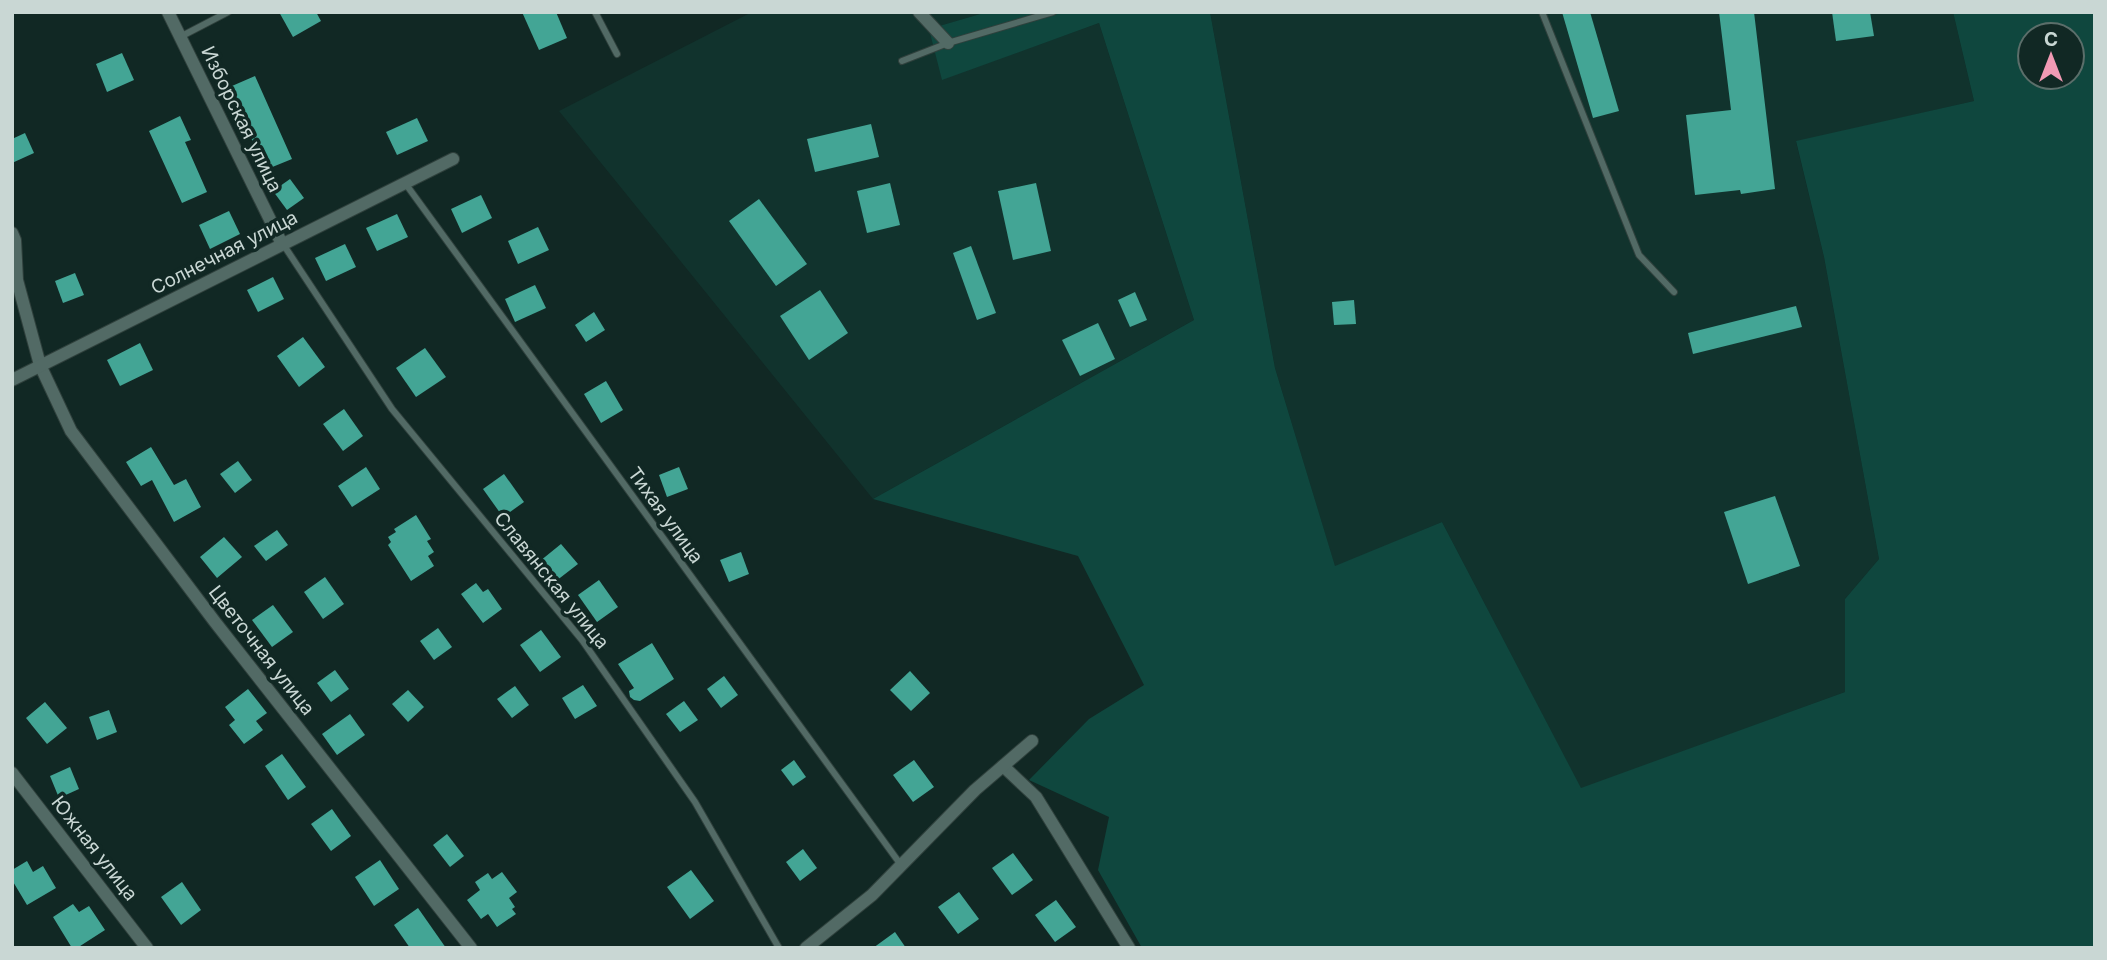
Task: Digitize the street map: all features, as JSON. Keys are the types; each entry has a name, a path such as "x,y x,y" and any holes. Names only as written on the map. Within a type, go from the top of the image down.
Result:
{"street":[{"name":"Изборская улица","path":"168,12 282,244"},
{"path":"919,12 948,43"},
{"name":"Солнечная улица","path":"12,380 453,159"},
{"name":"Цветочная улица","path":"12,233 15,240 17,280 40,365 71,431 215,622 471,948"},
{"path":"806,948 872,895 975,790 1032,741"},
{"path":"1003,766 1036,797 1129,948"},
{"name":"Южная улица","path":"12,773 147,948"}],"lane":[{"path":"180,37 228,12"},
{"path":"596,12 617,54"},
{"path":"902,61 948,43 1053,12"},
{"path":"1542,12 1639,255 1674,292"},
{"name":"Тихая улица","path":"405,183 901,865"},
{"name":"Славянская улица","path":"282,244 392,409 582,640 695,802 779,948"}],"shaded area":[{"path":"752,12 987,12 930,29 943,79 1099,23 1194,320 873,499 559,111"},
{"path":"987,12 1210,12 1275,368 1335,566 1442,522 1581,788 1845,692 1845,599 1879,559 1824,257 1796,141 1974,101 1953,12 2095,12 2095,948 1142,948 1098,870 1109,817 1029,780 1089,719 1144,685 1078,556 873,499 1194,320 1099,23 942,80 929,29"},
{"path":"1210,12 1953,12 1974,101 1796,142 1824,257 1879,559 1845,599 1845,692 1581,789 1442,522 1335,567 1275,368"}],"building":[{"path":"279,12 316,12 321,21 293,37"},
{"path":"522,12 556,12 567,38 539,50"},
{"path":"1562,12 1590,12 1619,111 1593,118"},
{"path":"1719,12 1754,12 1775,189 1741,194 1740,190 1695,195 1686,115 1731,110"},
{"path":"1832,12 1870,12 1874,36 1836,41"},
{"path":"122,53 134,80 107,92 96,64"},
{"path":"255,76 292,159 265,170 242,117 238,118 225,89"},
{"path":"180,116 191,140 185,142 207,192 182,203 149,131"},
{"path":"417,118 428,141 397,155 386,132"},
{"path":"871,124 879,157 815,172 807,139"},
{"path":"25,133 34,153 12,163 12,139"},
{"path":"290,179 304,198 287,210 273,191"},
{"path":"890,183 900,225 867,233 857,191"},
{"path":"1036,183 1051,251 1013,260 998,191"},
{"path":"481,195 492,218 462,233 451,209"},
{"path":"759,199 807,264 776,286 729,221"},
{"path":"229,211 240,234 210,249 199,225"},
{"path":"397,214 408,237 377,251 366,228"},
{"path":"538,227 549,250 518,264 508,241"},
{"path":"345,244 356,267 326,281 315,258"},
{"path":"971,246 996,313 977,320 953,253"},
{"path":"75,273 84,295 63,303 55,281"},
{"path":"273,277 284,299 258,312 247,290"},
{"path":"535,285 546,308 515,322 505,299"},
{"path":"820,290 848,333 809,360 780,316"},
{"path":"1135,292 1147,320 1130,327 1118,300"},
{"path":"1354,300 1356,324 1334,325 1332,302"},
{"path":"1796,306 1802,327 1693,354 1688,333"},
{"path":"594,312 605,330 586,342 575,325"},
{"path":"1098,323 1115,359 1080,376 1062,340"},
{"path":"303,337 325,367 299,387 277,356"},
{"path":"140,343 153,370 120,386 107,360"},
{"path":"425,348 446,377 416,397 396,368"},
{"path":"606,381 623,410 601,423 584,394"},
{"path":"344,409 363,436 343,451 323,424"},
{"path":"151,447 174,485 186,479 201,507 174,522 152,480 141,486 126,462"},
{"path":"238,461 252,480 235,493 220,474"},
{"path":"366,467 380,489 352,507 338,486"},
{"path":"679,467 688,489 667,497 659,475"},
{"path":"504,474 524,502 503,517 483,489"},
{"path":"1775,496 1800,566 1748,584 1724,512"},
{"path":"416,515 431,539 427,541 434,552 428,556 434,566 411,581 388,545 391,542 388,537 396,532 394,529"},
{"path":"277,530 288,545 266,561 254,546"},
{"path":"224,537 242,557 217,578 200,557"},
{"path":"561,544 578,564 556,581 540,561"},
{"path":"741,552 749,574 729,582 720,560"},
{"path":"325,577 344,604 323,619 304,592"},
{"path":"599,580 618,607 597,622 578,595"},
{"path":"476,583 483,592 488,589 502,609 483,623 461,594"},
{"path":"273,605 293,632 272,647 252,620"},
{"path":"438,628 452,647 434,660 420,641"},
{"path":"541,630 561,657 540,672 520,645"},
{"path":"652,643 674,679 640,701 634,700 629,691 634,688 618,664"},
{"path":"335,670 349,689 331,702 317,683"},
{"path":"910,671 930,693 911,711 890,690"},
{"path":"724,676 738,695 721,708 707,689"},
{"path":"583,685 597,706 575,719 562,698"},
{"path":"515,686 529,705 512,718 497,699"},
{"path":"248,689 267,713 256,721 263,730 244,744 229,725 235,720 225,707"},
{"path":"408,690 424,707 408,722 392,704"},
{"path":"684,701 698,720 680,732 666,714"},
{"path":"45,702 67,728 47,744 26,718"},
{"path":"109,710 117,732 97,740 89,717"},
{"path":"350,714 365,735 337,755 322,734"},
{"path":"282,754 306,787 288,800 265,766"},
{"path":"794,760 806,777 793,786 781,770"},
{"path":"914,760 934,787 913,802 893,775"},
{"path":"70,767 79,789 59,798 50,776"},
{"path":"332,809 351,836 331,851 311,824"},
{"path":"447,834 464,856 450,867 433,845"},
{"path":"803,849 817,868 800,881 786,862"},
{"path":"1013,853 1033,880 1012,895 992,868"},
{"path":"380,860 399,889 374,906 355,877"},
{"path":"27,861 33,872 43,866 56,888 27,905 12,880 12,870"},
{"path":"691,870 714,901 690,919 667,887"},
{"path":"502,872 517,892 509,898 516,914 497,927 488,914 481,919 467,900 480,890 475,882 488,873 492,879"},
{"path":"182,882 201,910 181,925 161,897"},
{"path":"959,892 979,919 958,934 938,907"},
{"path":"1056,900 1076,927 1055,942 1035,915"},
{"path":"73,904 79,912 89,906 105,930 77,948 72,948 53,917"},
{"path":"418,908 446,948 410,948 394,925"},
{"path":"895,932 906,948 873,948"}]}
